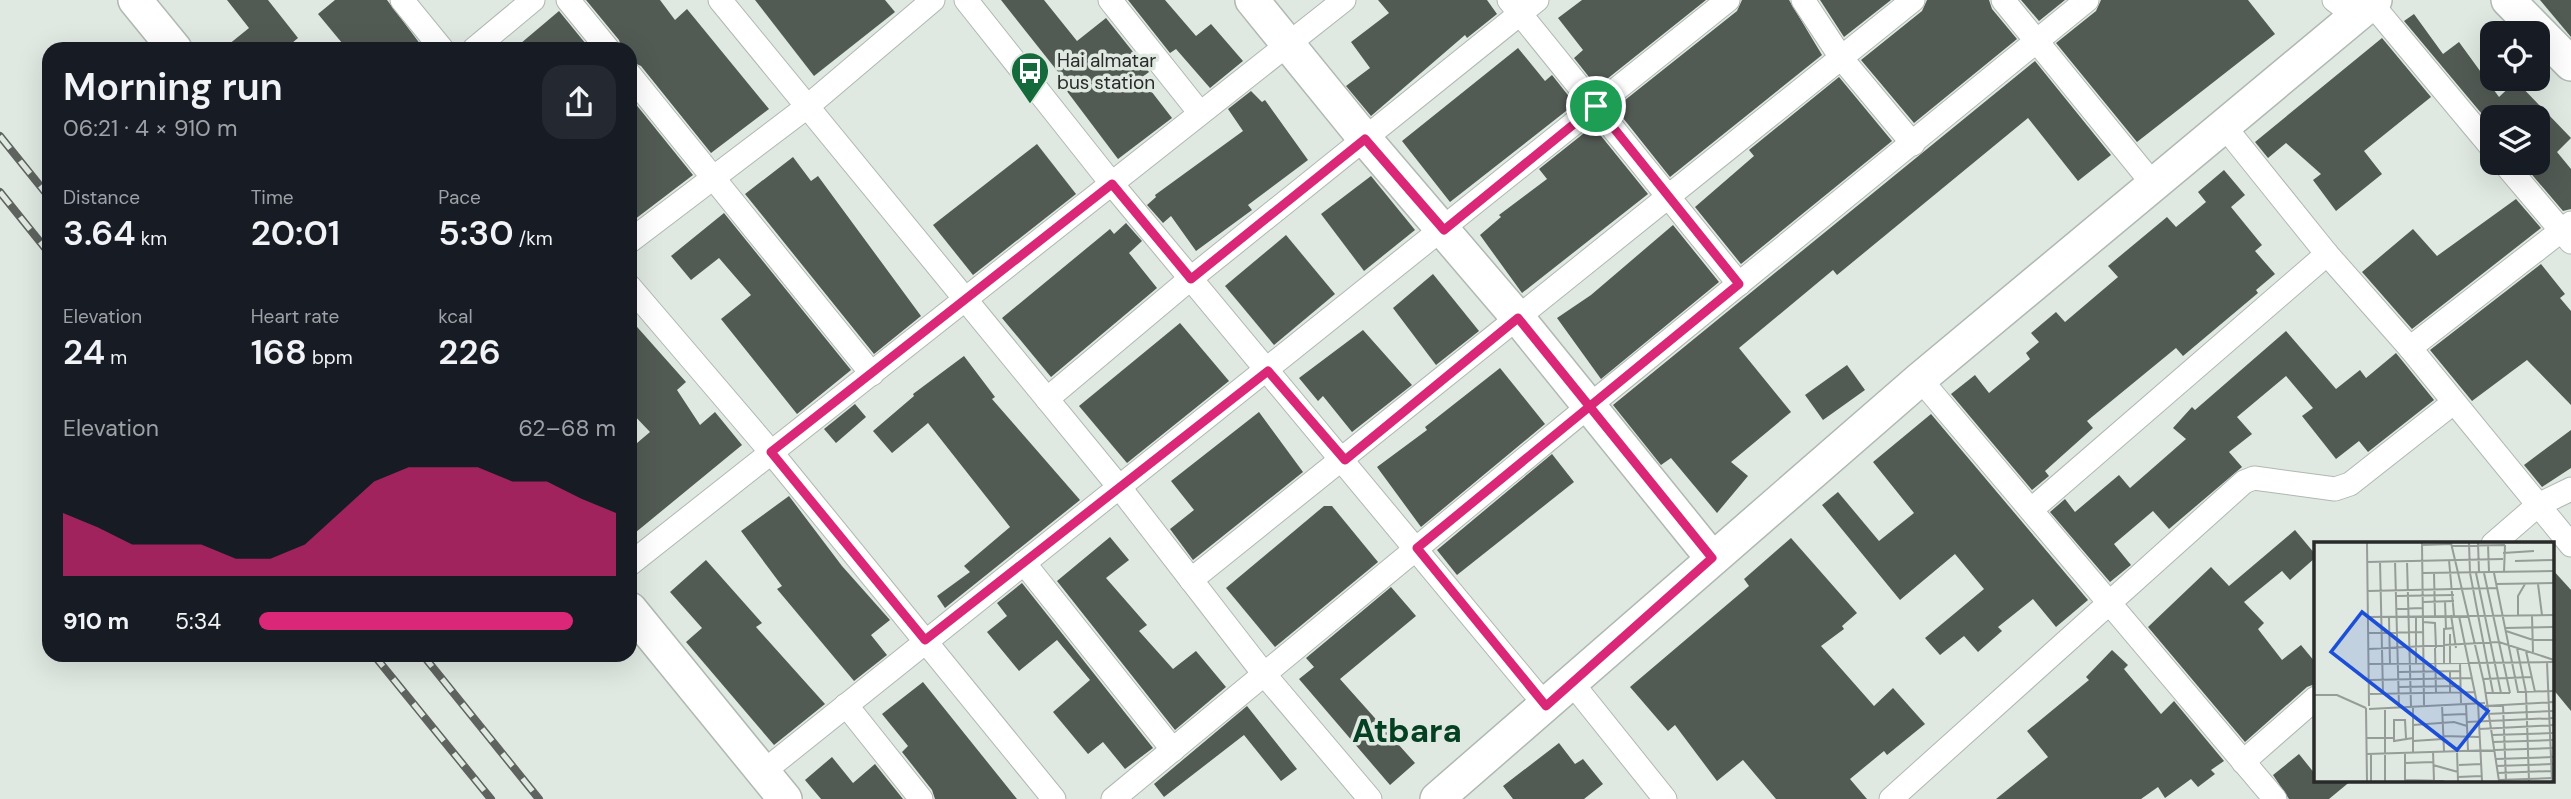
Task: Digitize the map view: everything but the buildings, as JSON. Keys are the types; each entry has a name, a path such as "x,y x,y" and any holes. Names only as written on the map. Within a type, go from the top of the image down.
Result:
{"main road":[{"path":"135,0 168,42"},
{"path":"1252,0 1365,139 1518,318 1712,558"},
{"path":"2508,0 2569,58"},
{"path":"1437,799 1920,379 2224,126 2359,5"},
{"path":"637,618 785,799"}],"street":[{"path":"402,0 436,42"},
{"path":"482,42 533,0"},
{"path":"568,0 602,42"},
{"path":"720,0 1120,488 1264,674 1370,799"},
{"path":"637,236 808,106 933,0"},
{"path":"966,0 1112,184 1345,460 1546,706"},
{"path":"1110,0 1200,113"},
{"path":"637,558 1344,0"},
{"path":"763,772 925,640 1268,371 1728,0"},
{"path":"1803,0 1842,59 1913,144"},
{"path":"1191,580 1345,460 1913,0"},
{"path":"2003,0 2153,184"},
{"path":"1113,799 2087,0"},
{"path":"1047,399 1365,139 1522,4 1596,106 1739,284"},
{"path":"2359,5 2480,135"},
{"path":"637,84 872,374"},
{"path":"2224,126 2326,254 2410,348 2571,545"},
{"path":"2410,348 2568,232 2515,175"},
{"path":"2031,510 2326,254"},
{"path":"637,295 771,452 1054,799"},
{"path":"1920,379 2274,799"},
{"path":"1891,799 2244,482 2262,479 2335,489 2350,484 2453,403"},
{"path":"2495,542 2538,505 2571,489"},
{"path":"1024,563 1173,750"},
{"path":"1572,683 1665,799"},
{"path":"2243,762 2314,699"},
{"path":"846,705 921,799"}],"railway":[{"path":"0,136 42,188"},
{"path":"0,192 42,244"},
{"path":"380,662 491,799"},
{"path":"428,662 539,799"}],"place":[{"name":"Hai almatar bus station","path":"1030,105"}],"district":[{"name":"Atbara","path":"1407,730"}],"route":[{"path":"1596,106 1444,230 1365,139 1191,279 1112,184 771,452 925,640 1268,371 1345,460 1518,318 1589,406 1712,558 1546,706 1417,548 1589,406 1739,284 1596,106"}]}
